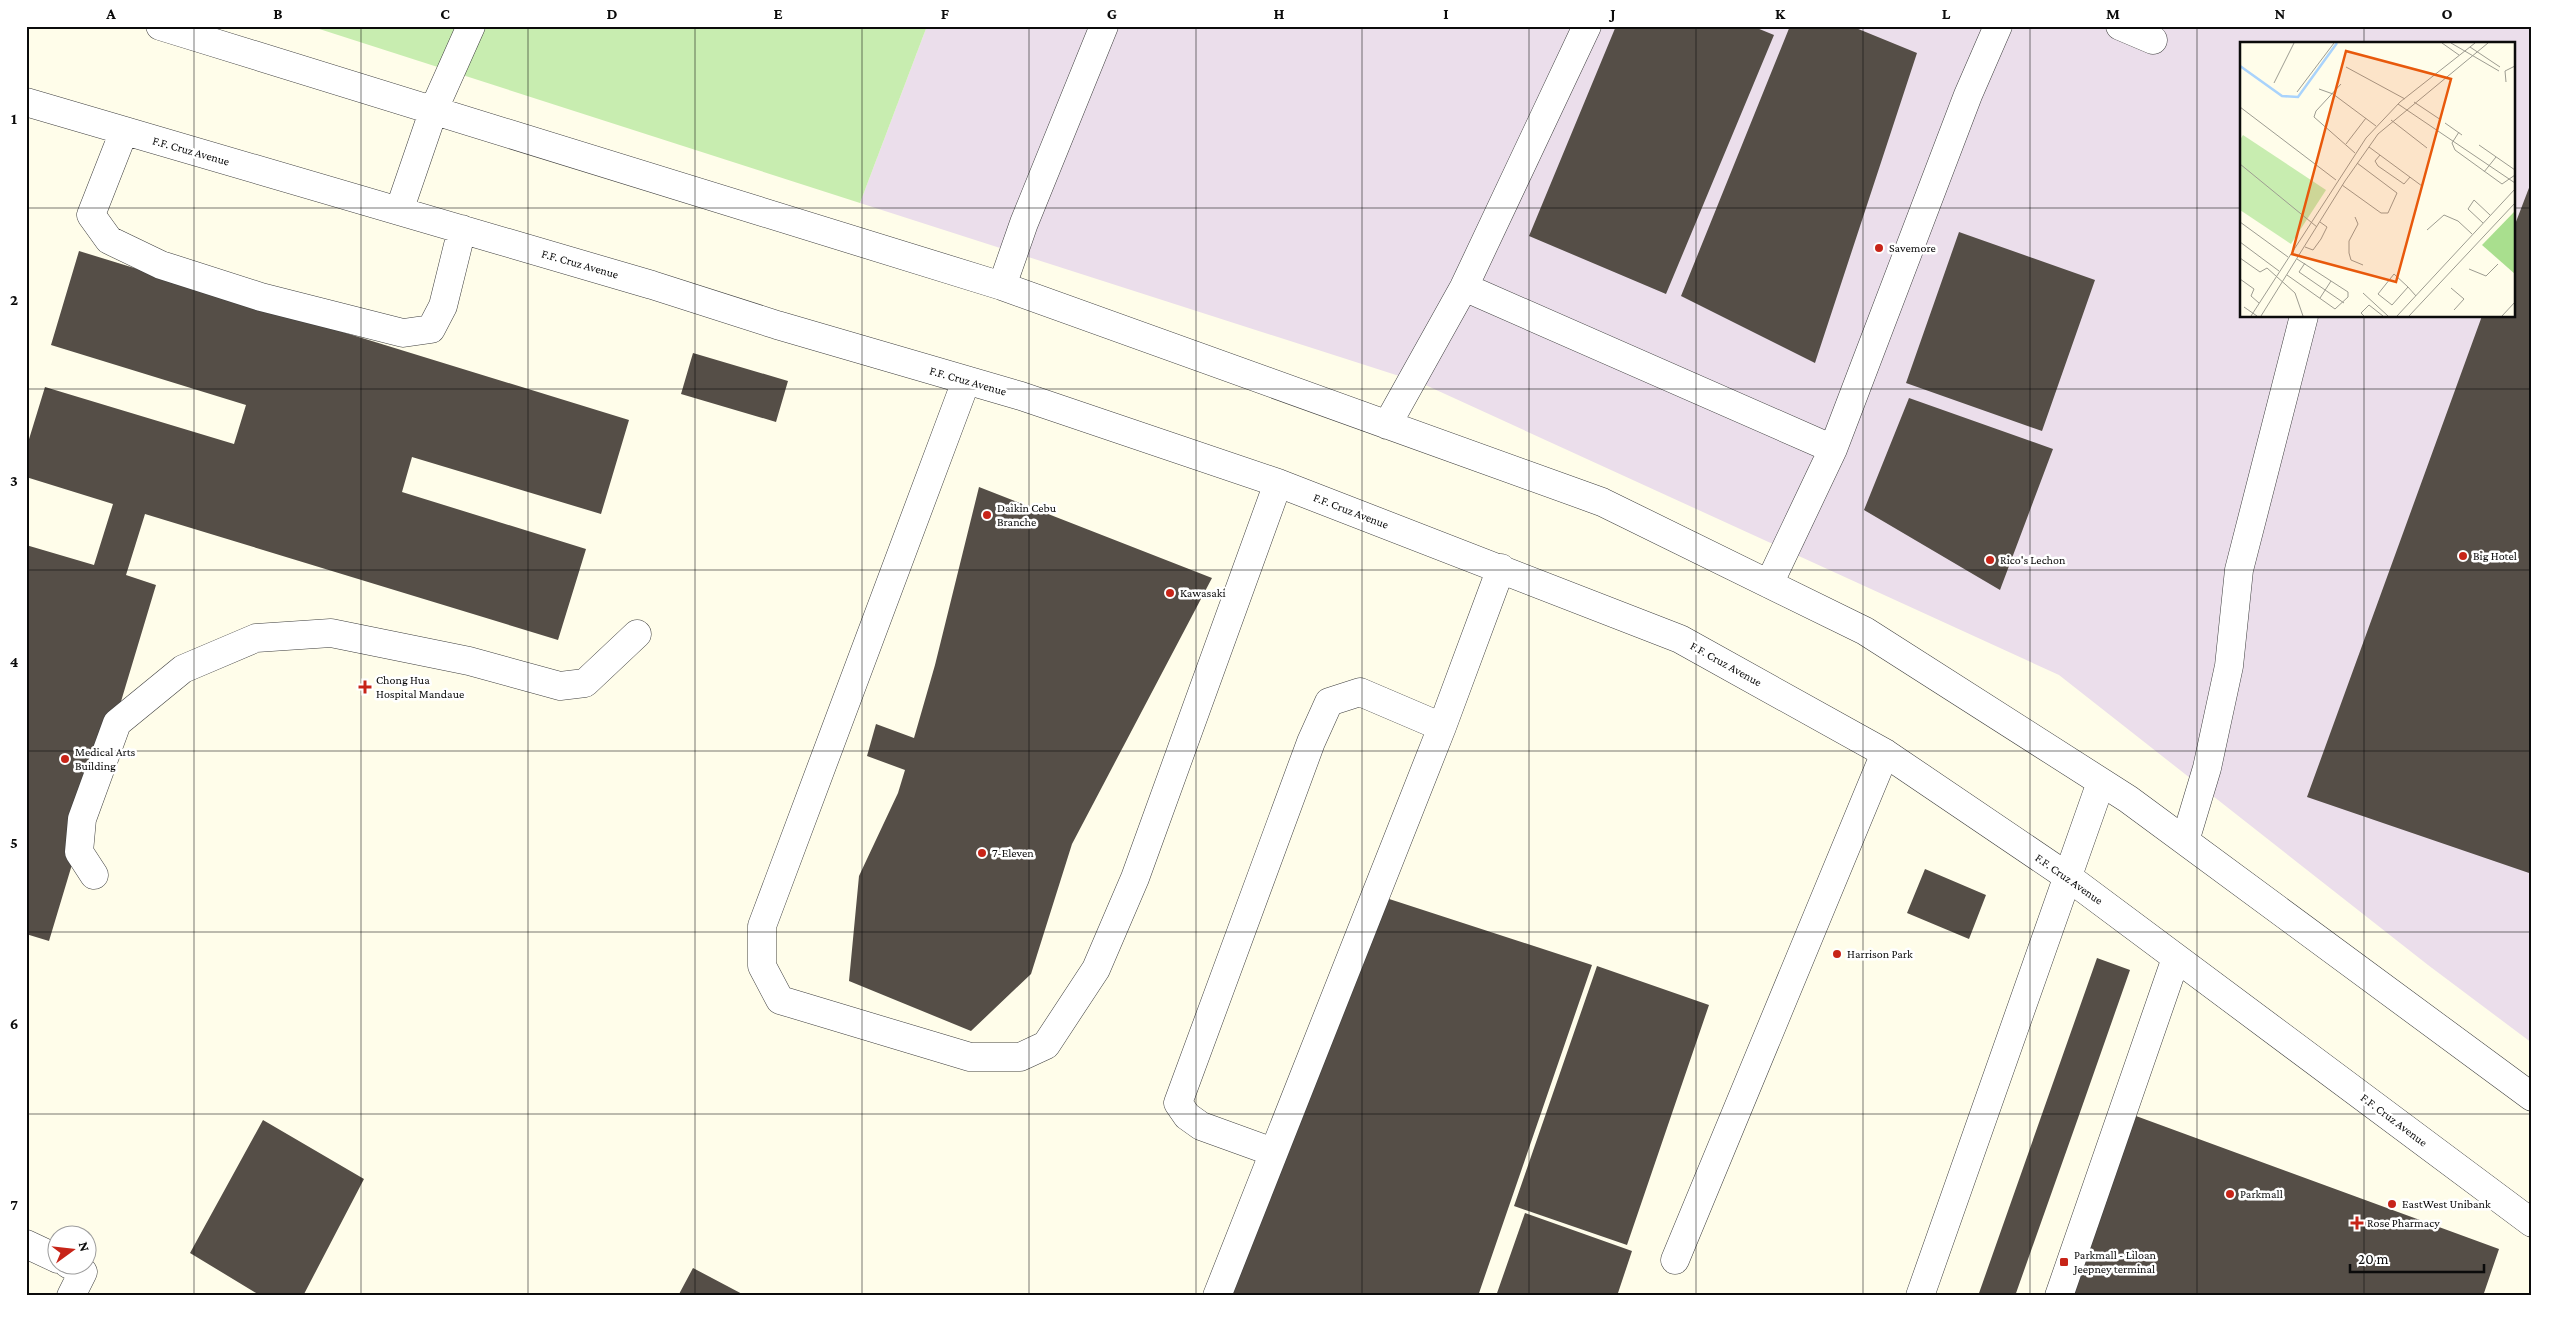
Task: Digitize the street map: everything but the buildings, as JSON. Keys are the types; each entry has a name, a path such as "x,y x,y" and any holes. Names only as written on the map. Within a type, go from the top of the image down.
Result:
{"street":[{"path":"160,26 434,109 1002,286 1602,502 1865,631 2128,799 2532,1097"},
{"path":"399,210 434,109 471,26"},
{"path":"1002,286 1024,223 1104,26"},
{"path":"1387,425 1464,287 1587,26"},
{"path":"1769,584 1833,449 1968,94 1998,26"},
{"path":"2120,26 2153,40"},
{"name":"F.F. Cruz Avenue","path":"26,102 399,210 1021,396 1278,483 1680,639 1886,753 2068,877 2532,1224"},
{"path":"124,131 91,215 109,240 161,265 260,297 403,333 431,329 443,306 462,229"},
{"path":"1464,287 1833,449"},
{"path":"2185,841 2207,768 2228,666 2239,570 2303,318"},
{"path":"966,380 762,926 762,966 780,1000 970,1057 1020,1057 1046,1045 1096,969 1135,878 1278,483"},
{"path":"1217,1296 1442,727 1501,568"},
{"path":"94,875 79,852 82,819 116,723 183,669 256,638 330,633 468,661 560,686 585,683 636,634"},
{"path":"1273,1152 1201,1126 1187,1116 1178,1103 1311,742 1329,702 1360,692 1442,727"},
{"path":"1675,1260 1886,753"},
{"path":"1920,1296 2100,782"},
{"path":"2060,1296 2176,958"},
{"path":"26,1244 48,1254"},
{"path":"71,1296 82,1274"}],"shaded area":[{"path":"927,26 2532,26 2532,1043 2428,965 2059,675 1421,383 860,203"}],"green space":[{"path":"310,26 927,26 860,203"}],"place":[{"name":"Savemore","path":"1879,248"},
{"name":"Daikin Cebu Branche","path":"987,515"},
{"name":"Big Hotel","path":"2463,556"},
{"name":"Rico's Lechon","path":"1990,560"},
{"name":"Kawasaki","path":"1170,593"},
{"name":"Chong Hua Hospital Mandaue","path":"365,687"},
{"name":"Medical Arts Building","path":"65,759"},
{"name":"7-Eleven","path":"982,853"},
{"name":"Harrison Park","path":"1837,954"},
{"name":"Parkmall","path":"2230,1194"},
{"name":"EastWest Unibank","path":"2392,1204"},
{"name":"Rose Pharmacy","path":"2357,1223"},
{"name":"Parkmall - Liloan Jeepney terminal","path":"2064,1262"}]}
